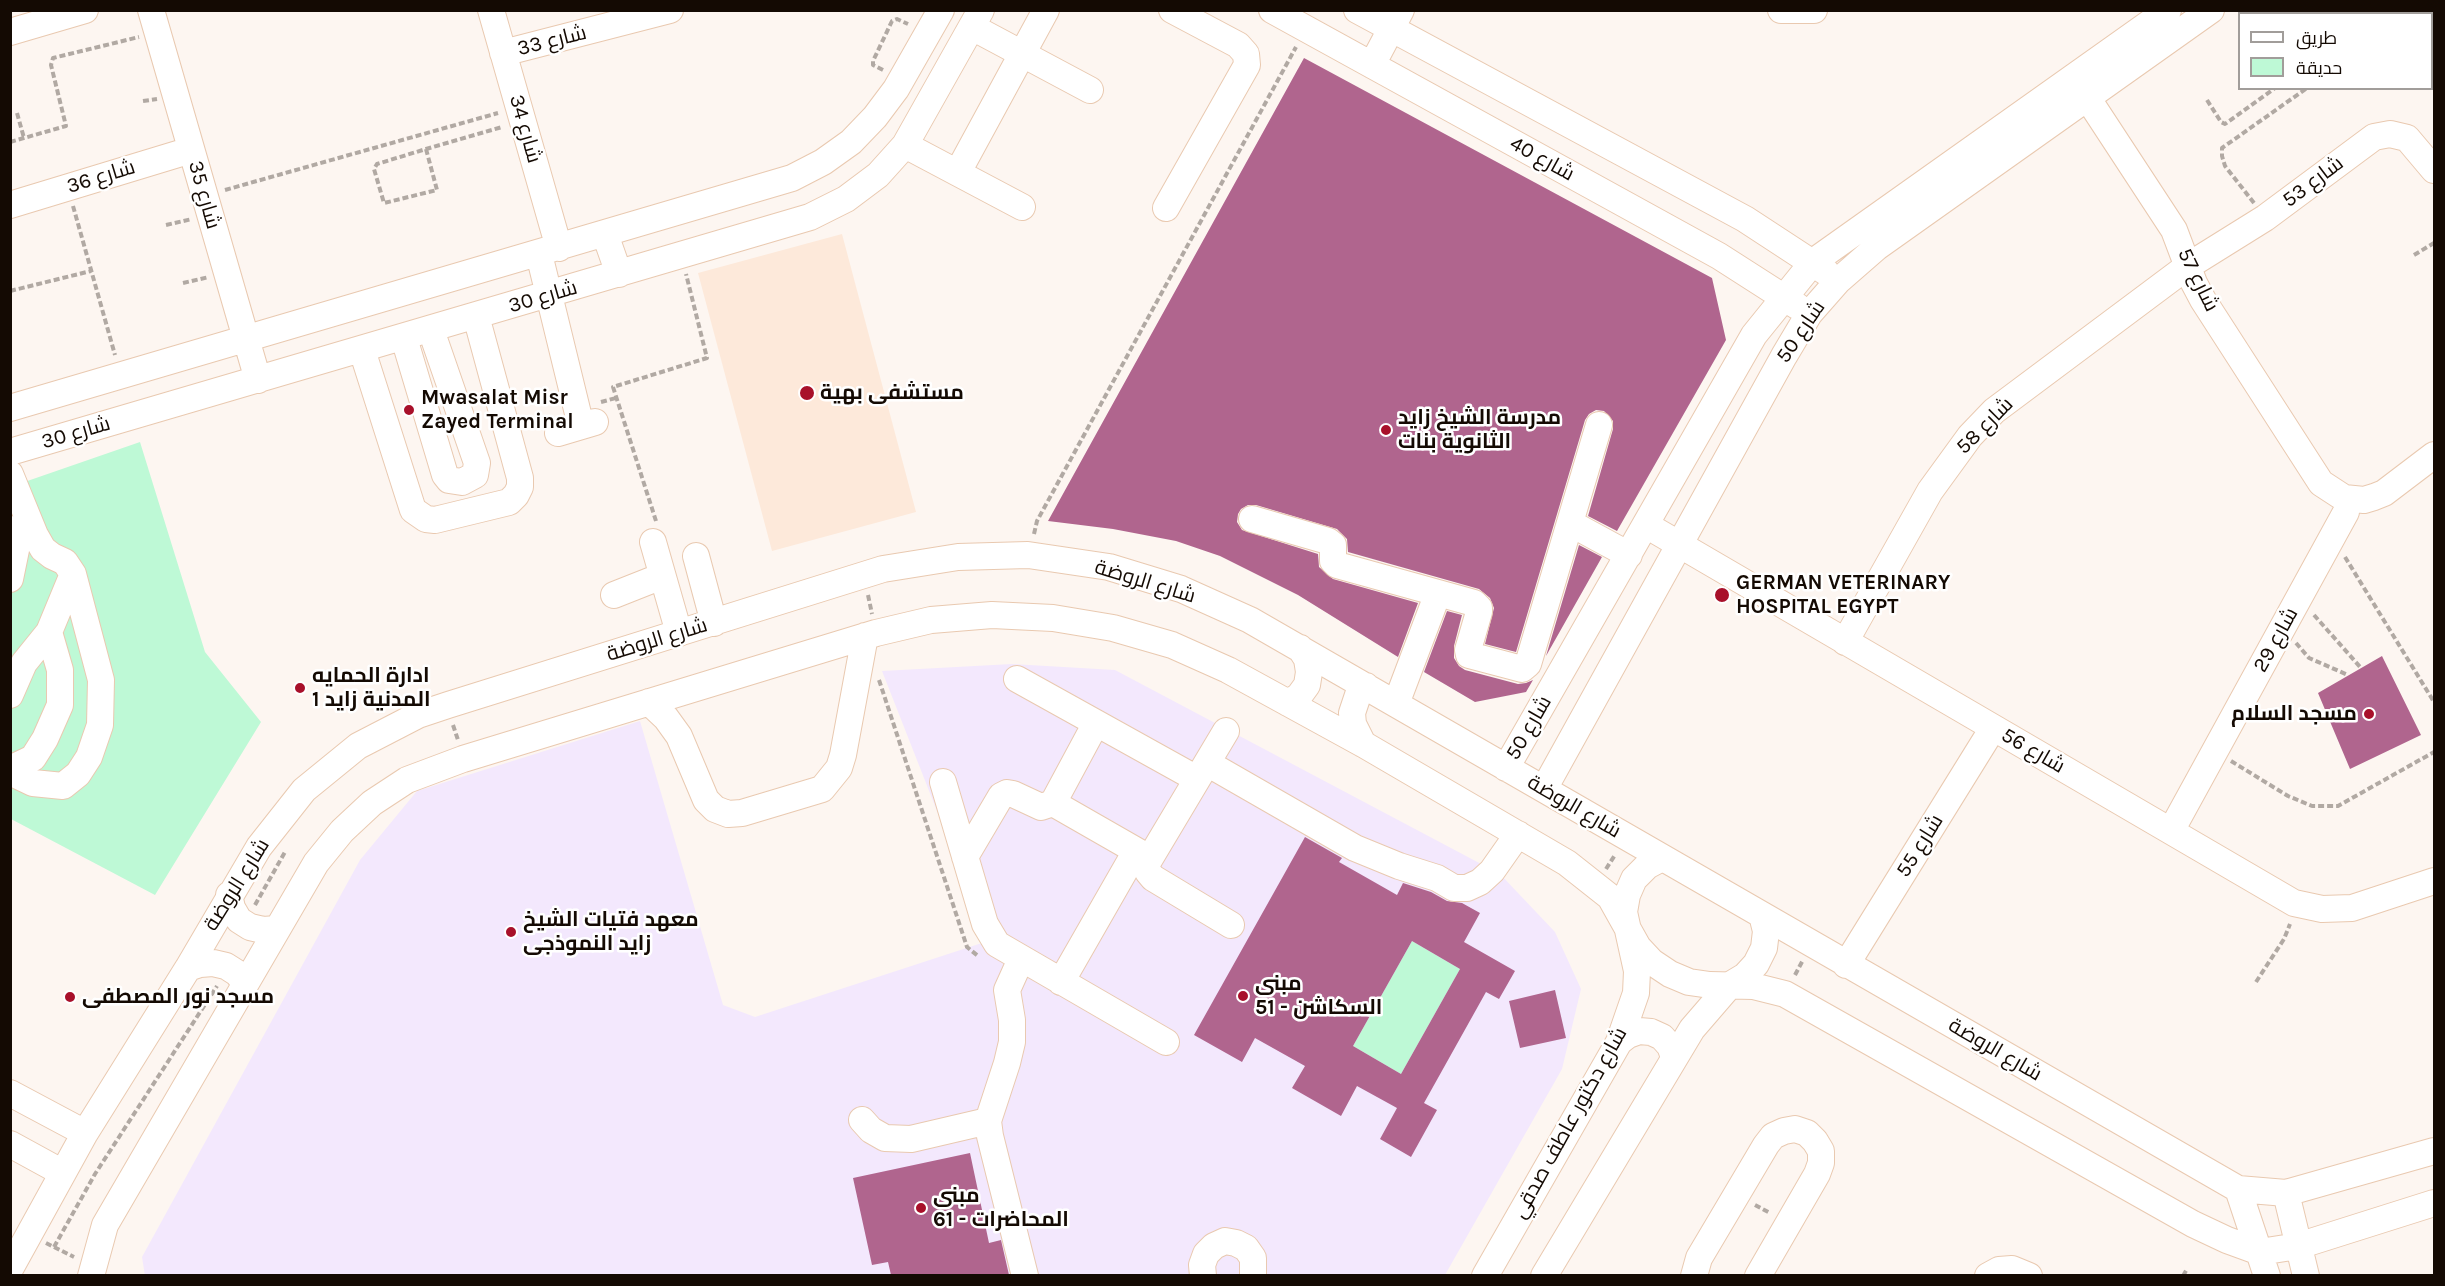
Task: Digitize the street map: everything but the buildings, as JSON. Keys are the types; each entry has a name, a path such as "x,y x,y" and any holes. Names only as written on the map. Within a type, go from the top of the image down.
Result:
{"street":[{"path":"10,32 48,16 85,10"},
{"name":"شارع 34","path":"491,10 521,114 549,251 550,295 578,427"},
{"name":"شارع 33","path":"503,53 670,10"},
{"path":"958,172 1046,10"},
{"path":"1166,208 1247,65 1246,54 1238,45 1172,10"},
{"name":"شارع 40","path":"1272,10 1719,256 1809,314"},
{"name":"شارع 40","path":"1357,10 1396,20 1745,219 1813,262 1838,281"},
{"path":"1781,10 1814,10"},
{"name":"شارع 50","path":"1506,768 1754,335 1813,262 2169,10"},
{"name":"شارع 50","path":"1544,789 1809,314 1838,281 1878,247 2211,10"},
{"path":"977,19 1023,53 1090,90"},
{"name":"شارع 30","path":"10,452 810,217 846,199 878,175 905,145 977,19"},
{"path":"1372,65 1396,20"},
{"name":"شارع 30","path":"10,408 792,178 812,168 851,142 875,117 901,79 934,21"},
{"name":"شارع 35","path":"154,22 258,380"},
{"name":"شارع 57","path":"2074,77 2174,230 2203,300 2321,483 2329,501 2346,512"},
{"name":"شارع 53","path":"2188,266 2265,218 2374,137 2390,134 2407,138 2434,170"},
{"path":"905,145 1022,207"},
{"name":"شارع 36","path":"10,205 191,150"},
{"path":"605,234 619,274"},
{"name":"شارع 58","path":"1845,642 1930,491 1970,435 2003,404 2188,266"},
{"path":"362,350 413,510 426,519 435,520 509,502 520,487 520,478 476,316"},
{"path":"404,338 445,475 449,480 462,482 475,475 477,464 431,330"},
{"path":"419,389 448,379"},
{"path":"1252,519 1328,541 1333,545 1333,561 1337,565 1474,603 1479,608 1468,650 1469,655 1518,669 1526,668 1599,425"},
{"name":"شارع 57","path":"2321,483 2335,495 2344,498 2354,500 2374,497 2384,493 2434,455"},
{"path":"2346,512 2354,514 2374,508 2434,467"},
{"path":"10,474 43,549 65,562 73,574 101,680 100,725 89,758 78,774 63,786 33,783 10,771"},
{"name":"شارع 29","path":"2171,831 2346,512"},
{"path":"1570,523 1629,555"},
{"name":"شارع 56","path":"1647,525 2294,903 2322,909 2352,908 2434,881"},
{"path":"10,529 18,545 10,579"},
{"path":"652,542 679,633"},
{"name":"شارع الروضة","path":"10,1269 85,1133 188,968 258,847 304,790 357,746 418,715 448,705 883,569 958,557 1028,555 1109,567 1181,589 1250,620 2238,1189 2286,1193 2434,1151"},
{"path":"696,556 714,622"},
{"path":"10,695 24,663 50,632 73,574"},
{"path":"614,596 662,576"},
{"path":"1396,704 1438,593"},
{"path":"92,1270 105,1225 315,863 342,831 372,802 407,780 463,759 871,634 931,620 992,615 1053,618 1103,626 1172,645 1228,670 1363,744 1568,863 1610,897 1626,930 1638,947 1652,962 1670,974 1710,985 1753,986 1785,994 2193,1224 2227,1240 2264,1264"},
{"path":"10,771 33,758 45,739 60,705 60,669 50,632"},
{"path":"650,702 679,736 706,800 715,809 728,814 742,813 822,789 839,768 871,634"},
{"path":"1288,703 1303,690 1310,672 1307,659 1300,648"},
{"path":"1017,679 1096,723 1202,771 1355,848 1398,867 1437,878 1456,876 1478,864 1510,830"},
{"path":"1363,744 1353,724 1352,713 1359,692 1366,686"},
{"path":"60,689 100,725"},
{"path":"965,857 1001,796 1007,793 1013,794 1041,807 1053,802 1096,723"},
{"name":"شارع 55","path":"1846,965 1993,728"},
{"path":"1061,982 1143,855 1202,771 1226,731"},
{"path":"943,782 990,936 997,944 1021,959 1166,1042"},
{"path":"1053,802 1143,855 1148,872 1153,878 1232,925"},
{"path":"1626,930 1624,912 1627,895 1634,879 1647,866 1662,858"},
{"path":"229,896 232,908 239,920 250,927 263,930 277,929"},
{"path":"1544,1275 1692,1029 1730,985 1745,976 1756,964 1764,948 1766,931 1762,915"},
{"name":"شارع دكتور عاطف صدقي","path":"1485,1275 1619,1042 1636,993 1637,971 1626,930"},
{"path":"1021,959 1007,990 1012,1020 1012,1042 988,1121 1025,1275"},
{"path":"188,968 213,963 226,966 237,973 245,983"},
{"path":"1619,1042 1639,1031 1651,1032 1662,1037 1670,1046 1674,1057"},
{"path":"10,1093 85,1133"},
{"path":"862,1120 871,1130 885,1138 911,1139 988,1121"},
{"path":"1694,1275 1699,1258 1773,1136 1784,1131 1795,1130 1807,1133 1821,1151 1821,1163 1817,1174 1758,1275"},
{"path":"10,1144 63,1173"},
{"path":"2238,1189 2264,1264"},
{"path":"2286,1193 2306,1275"},
{"path":"2264,1264 2298,1246 2434,1203"},
{"path":"1203,1275 1202,1265 1206,1254 1214,1246 1225,1241 1246,1248 1253,1258 1258,1273"},
{"path":"1988,1275 2000,1270 2013,1269 2029,1275"}],"path":[{"path":"901,79 873,65 892,21 897,19 934,21"},
{"path":"10,142 66,126 51,65 53,58 154,22"},
{"path":"1028,555 1037,521 1305,29"},
{"path":"2207,100 2221,122 2225,124 2271,90"},
{"path":"2265,218 2225,166 2222,148 2304,90"},
{"path":"17,112 24,138"},
{"path":"426,149 437,190 384,203 375,166 521,114"},
{"path":"204,196 521,114"},
{"path":"67,188 121,376"},
{"path":"2414,255 2434,243"},
{"path":"652,542 657,524 613,387 707,358 681,256"},
{"path":"10,291 91,271"},
{"path":"2332,538 2434,702"},
{"path":"863,576 871,634"},
{"path":"2299,598 2361,668"},
{"path":"2283,628 2309,658 2348,675"},
{"path":"876,670 967,947"},
{"path":"448,705 463,759"},
{"path":"2215,752 2288,796 2312,806 2338,806 2434,752"},
{"path":"1596,884 1627,837"},
{"path":"2256,982 2284,939 2292,919 2294,903"},
{"path":"1785,994 1812,944"},
{"path":"1737,1194 1788,1224"},
{"path":"29,1234 92,1270"},
{"path":"2183,1275 2187,1269"}],"shaded area":[{"name":"مستشفى بهية","path":"842,234 916,512 772,551 698,273"},
{"path":"1012,664 1115,670 1500,874 1555,932 1581,989 1562,1069 1445,1275 145,1276 142,1257 360,860 417,791 640,721 723,1005 755,1017 988,941 882,671"}],"green space":[{"path":"140,442 205,652 261,722 155,895 11,819 10,487"},
{"path":"1412,941 1460,969 1401,1074 1353,1046"}],"place":[{"name":"مستشفى بهية","path":"807,393"},
{"name":"Mwasalat Misr Zayed Terminal","path":"409,410"},
{"name":"مدرسة الشيخ زايد الثانوية بنات","path":"1386,430"},
{"name":"GERMAN VETERINARY HOSPITAL EGYPT","path":"1722,595"},
{"name":"ادارة الحمايه المدنية زايد 1","path":"300,688"},
{"name":"مسجد السلام","path":"2369,714"},
{"name":"معهد فتيات الشيخ زايد النموذجى","path":"511,932"},
{"name":"مبنى السكاشن - 51","path":"1243,996"},
{"name":"مسجد نور المصطفى","path":"70,997"},
{"name":"مبنى المحاضرات - 61","path":"921,1208"}]}
